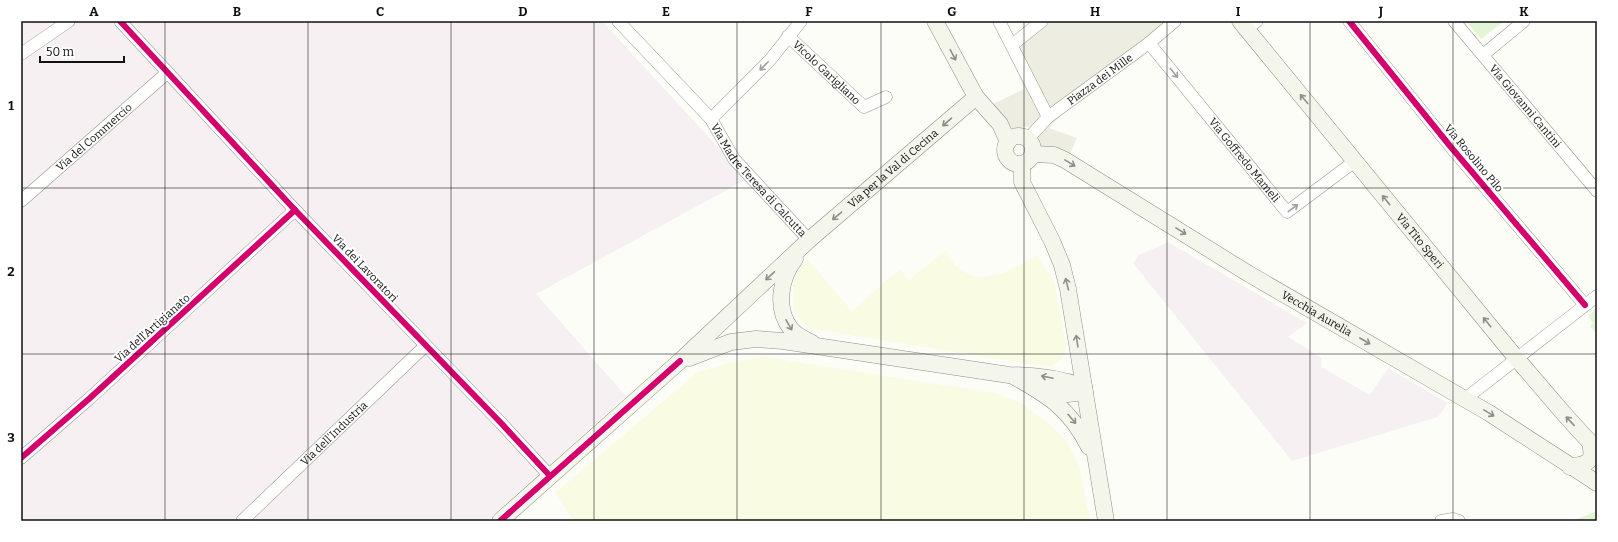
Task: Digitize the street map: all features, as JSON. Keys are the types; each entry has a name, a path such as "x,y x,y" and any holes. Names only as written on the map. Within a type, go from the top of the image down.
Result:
{"main road":[{"name":"Vecchia Aurelia","path":"935,21 976,97 1000,124 1008,142 1005,150 1007,158 1014,164 1028,159 1054,155 1065,160 1250,274 1465,399 1538,444 1597,484"},
{"name":"Via Tito Speri","path":"1248,24 1355,161 1517,359 1593,446"},
{"name":"Via per la Val di Cecina","path":"809,240 976,97"},
{"path":"1008,142 1017,136 1028,139 1033,146 1022,182 1062,265 1068,289 1106,521"},
{"path":"809,240 790,265 783,282 781,299 783,313 790,329 799,337 821,347"},
{"path":"500,521 680,361 809,240"},
{"path":"680,361 731,342 763,340 821,347 1009,375 1038,375 1068,381 1084,390"},
{"path":"1009,375 1043,392 1069,415 1079,428 1096,461"},
{"path":"1043,392 1059,395 1084,390"},
{"path":"1570,467 1587,463 1592,456 1593,446"}],"street":[{"path":"21,54 69,21"},
{"name":"Via dei Lavoratori","path":"120,21 128,26 167,73 295,210 501,423 550,476"},
{"name":"Via Madre Teresa di Calcutta","path":"618,21 711,119 734,159 809,240"},
{"path":"711,119 770,60 788,36 802,21"},
{"path":"999,21 1048,117"},
{"path":"1012,45 1042,21"},
{"name":"Piazza dei Mille","path":"1028,139 1048,117 1150,43 1175,21"},
{"name":"Via Rosolino Pilo","path":"1349,21 1455,152 1585,305"},
{"name":"Via Giovanni Cantini","path":"1454,21 1597,191"},
{"path":"1483,55 1524,21"},
{"name":"Vicolo Garigliano","path":"788,36 864,108 886,97"},
{"name":"Via Goffredo Mameli","path":"1150,43 1287,212 1355,161"},
{"name":"Via del Commercio","path":"21,201 167,73"},
{"name":"Via dell'Artigianato","path":"21,458 90,398 295,210"},
{"path":"1465,399 1597,296"},
{"name":"Via dell'Industria","path":"242,521 425,346"},
{"path":"1441,521 1453,519 1459,521"}],"shaded area":[{"path":"21,21 602,21 747,179 536,294 626,396 487,521 21,521"},
{"path":"1044,21 1181,21 1063,113 1049,128 1077,138 1069,156 1041,151 1039,139 1028,126 1014,130 991,105 1024,89 1011,57 1015,43"},
{"path":"1168,242 1307,323 1288,337 1322,358 1321,367 1370,395 1388,368 1448,403 1438,417 1292,461 1133,263 1139,255"}],"green space":[{"path":"1466,21 1504,21 1481,39"},
{"path":"946,250 955,266 970,275 983,277 1003,273 1037,256 1054,282 1066,344 1065,354 1060,360 1052,366 1036,365 824,331 810,328 801,321 794,310 793,286 797,273 807,259 852,311 900,269 909,280"},
{"path":"1597,308 1597,334 1590,326 1593,323 1588,316"},
{"path":"764,357 994,393 1019,402 1045,420 1066,440 1079,465 1090,521 574,521 555,493 698,372 730,363"},
{"path":"1597,511 1597,521 1572,521"}],"cycle path":[{"path":"120,21 295,210 501,423 550,476"},
{"path":"1349,21 1450,146 1585,305"},
{"path":"21,458 90,398 295,210"},
{"path":"500,521 680,361"}]}
